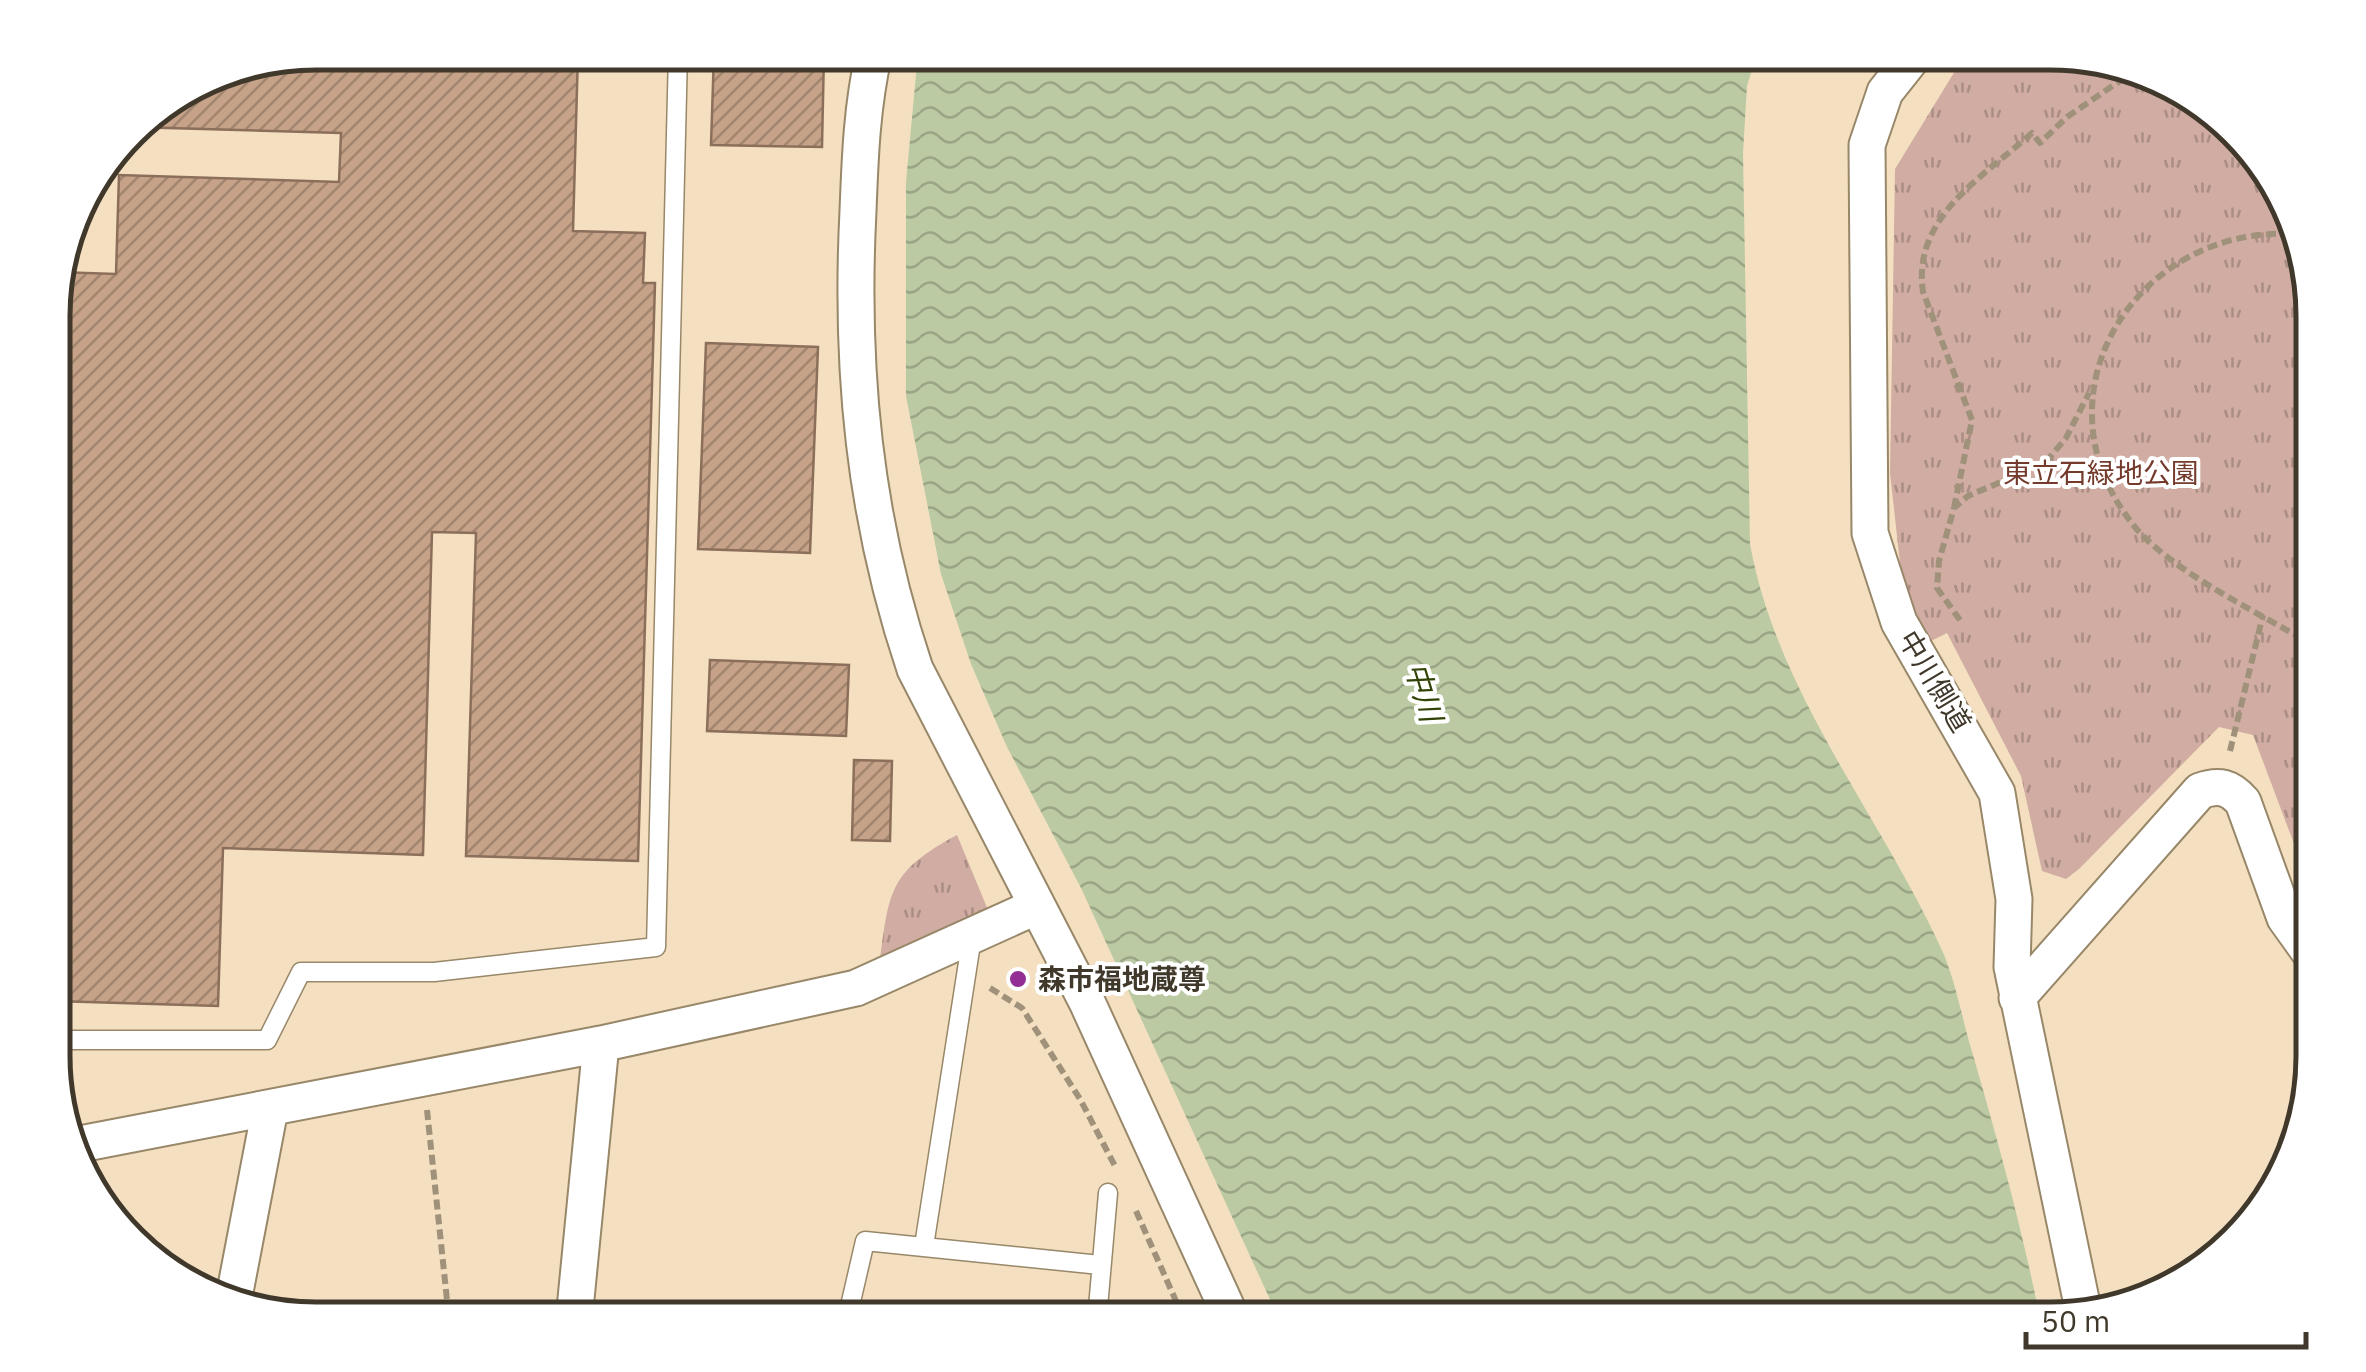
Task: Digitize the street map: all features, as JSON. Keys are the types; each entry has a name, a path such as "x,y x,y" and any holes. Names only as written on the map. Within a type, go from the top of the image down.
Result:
{"street":[{"path":"870,70 863,103 853,317 867,475 880,549 916,668 1087,1002 1224,1301"},
{"name":"中川側道","path":"1902,70 1884,92 1867,145 1866,504 1878,567 1899,622 1965,730 1998,794 2014,898 2012,968 2081,1299"},
{"path":"2017,998 2200,791 2216,786 2234,791 2244,802 2286,918 2295,931"},
{"path":"2014,898 2041,923 2050,926 2100,900"},
{"path":"86,1143 601,1044 856,988 1035,906"},
{"path":"576,1302 601,1044"},
{"path":"236,1288 270,1109"}],"lane":[{"path":"70,1040 267,1040 300,972 434,972 656,946 678,70"},
{"path":"924,1246 972,937"},
{"path":"1098,1302 1108,1194"},
{"path":"852,1302 865,1241 1100,1266"}],"path":[{"path":"1960,620 1938,588 1939,560 1972,420 1923,292 1920,270 1926,239 1944,212 2032,133 2040,144 2067,117 2120,81"},
{"path":"1954,508 1977,491 2045,463 2066,438 2120,320 2168,267 2234,236 2282,234"},
{"path":"2092,388 2093,436 2110,490 2132,524 2163,553 2295,634"},
{"path":"2230,750 2262,615"},
{"path":"967,972 1022,1008 1080,1099 1119,1176"},
{"path":"424,1079 446,1302"},
{"path":"1134,1208 1176,1302"}],"green space":[{"name":"東立石緑地公園","path":"1956,70 2082,72 2144,89 2200,121 2245,166 2271,207 2291,268 2295,300 2295,846 2253,735 2219,727 2079,869 2066,879 2042,871 2021,776 1947,633 1929,642 1902,581 1890,473 1895,169"},
{"path":"957,835 988,910 880,960 886,916 897,885 918,860"}],"water":[{"name":"中川","path":"916,70 1752,70 1747,86 1743,153 1750,544 1763,599 1782,651 1945,958 2008,1183 2036,1301 1271,1301 1081,888 1007,747 971,664 941,574 906,396 906,182"}],"building":[{"path":"578,70 573,231 645,233 643,283 655,283 638,861 466,856 476,533 432,532 423,855 223,848 218,1006 70,1001 70,316 74,273 116,274 119,175 339,182 341,133 158,128 207,95 284,72"},
{"path":"713,70 824,70 822,147 711,145"},
{"path":"706,343 818,347 810,553 698,549"},
{"path":"710,660 849,665 846,736 707,731"},
{"path":"854,760 892,761 890,841 852,840"}],"place":[{"name":"森市福地蔵尊","path":"1018,979"}]}
